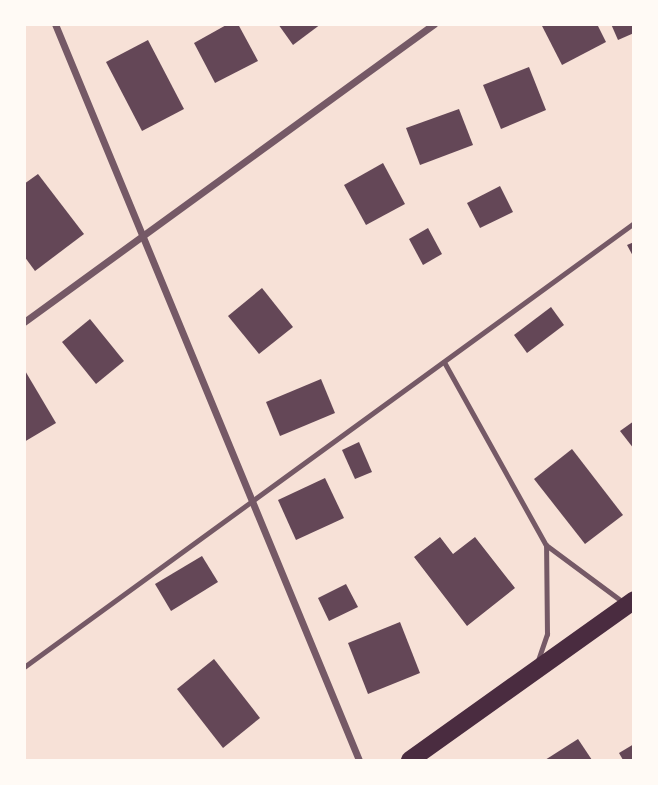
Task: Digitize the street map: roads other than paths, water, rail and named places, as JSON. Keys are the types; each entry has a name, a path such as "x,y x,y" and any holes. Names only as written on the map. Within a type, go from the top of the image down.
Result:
{"main road":[{"path":"410,761 630,602"}],"street":[{"path":"55,24 359,761"},
{"path":"24,322 145,237 434,24"}],"lane":[{"path":"24,667 254,504 634,223"},
{"path":"444,362 546,545 630,602"},
{"path":"533,673 547,634 546,545"}]}
